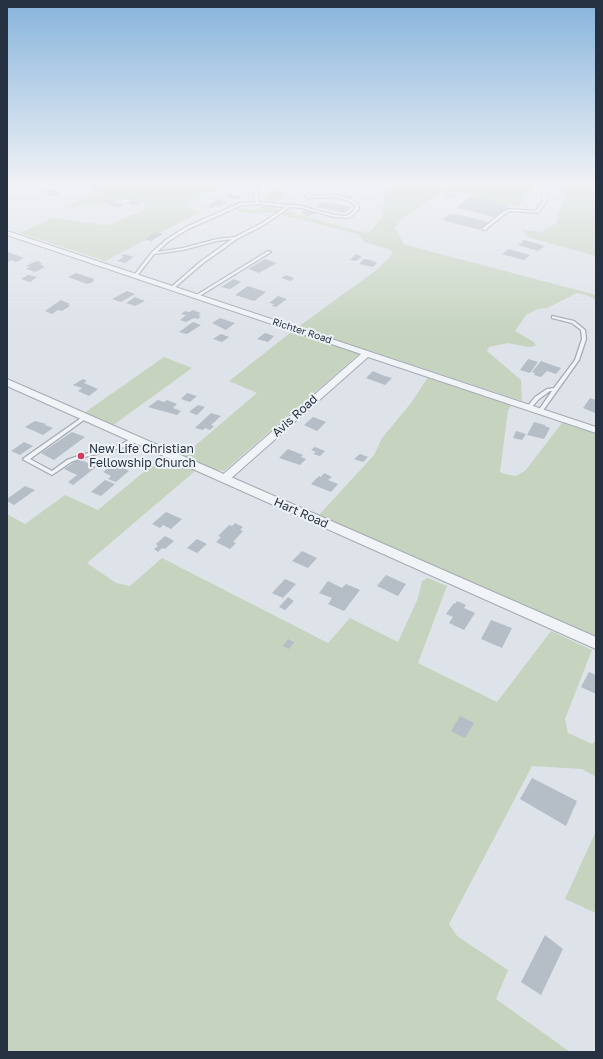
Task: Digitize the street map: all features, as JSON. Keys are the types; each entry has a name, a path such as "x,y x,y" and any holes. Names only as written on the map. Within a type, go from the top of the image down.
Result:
{"street":[{"name":"Richter Road","path":"11,234 596,430"},
{"name":"Avis Road","path":"224,479 367,353"},
{"name":"Hart Road","path":"7,382 596,644"}],"lane":[{"path":"136,276 153,254 168,240 177,234"},
{"path":"172,288 201,263 243,234"},
{"path":"153,254 183,249 216,240 236,238"},
{"path":"197,296 269,252"},
{"path":"540,411 577,360 584,339 583,330 573,322 553,317"},
{"path":"529,407 537,398 549,390 556,389"},
{"path":"86,417 26,459 52,473 69,461 122,446 134,439"}],"green space":[{"path":"24,234 157,234 105,261"},
{"path":"358,234 398,234 403,243 410,246 596,295 596,300 589,296 577,293 547,308 538,309 526,315 515,331 534,342 536,346 528,347 508,343 489,347 487,351 521,380 522,401 298,327 378,269 393,253 391,250 364,242"},
{"path":"526,234 596,234 596,256 530,238"},
{"path":"294,330 360,353 224,471 212,469 183,456 257,393 229,381"},
{"path":"164,357 192,368 112,426 84,413"},
{"path":"428,377 512,405 508,410 500,472 505,474 516,476 525,471 562,423 596,433 596,637 319,515 374,455 382,438 411,403"},
{"path":"163,456 195,471 87,563 116,583 130,586 162,558 328,643 350,618 398,642 418,598 422,581 428,578 447,586 418,663 497,702 551,631 592,650 565,719 568,733 592,744 596,741 596,777 582,769 532,766 449,924 457,936 508,970 496,999 570,1052 7,1052 7,514 25,524 65,495 98,510"},
{"path":"596,831 596,913 565,899"}],"building":[{"path":"152,234 162,234 151,241 144,239"},
{"path":"524,240 545,246 538,251 518,245"},
{"path":"509,249 530,255 524,260 502,254"},
{"path":"8,252 24,258 16,262 11,260 8,262"},
{"path":"124,254 134,257 125,263 117,261 124,257 121,256"},
{"path":"356,254 362,257 356,261 350,260"},
{"path":"265,259 277,263 259,273 248,269"},
{"path":"364,259 377,263 373,267 359,264"},
{"path":"38,261 45,267 35,272 26,269 30,267 26,266"},
{"path":"76,273 94,279 93,282 87,284 68,277"},
{"path":"28,275 37,277 30,282 21,279"},
{"path":"286,275 294,278 291,281 281,278"},
{"path":"234,279 241,282 230,289 221,287"},
{"path":"248,286 266,292 254,301 235,295"},
{"path":"127,291 135,294 121,302 112,299"},
{"path":"278,296 287,299 276,307 272,306 274,304 269,303"},
{"path":"135,297 145,301 135,306 126,303"},
{"path":"61,300 70,304 68,305 70,306 62,311 58,310 52,314 45,311"},
{"path":"193,310 201,313 198,315 201,316 198,319 194,318 186,322 180,320 186,315 181,314 185,311 189,312"},
{"path":"220,318 235,323 226,330 212,323"},
{"path":"193,322 201,325 187,334 179,332"},
{"path":"265,333 274,336 268,342 257,339"},
{"path":"221,334 229,337 222,342 213,339"},
{"path":"528,359 538,362 530,373 520,370"},
{"path":"541,361 561,368 556,374 547,371 541,377 534,375 535,373 532,372"},
{"path":"373,371 392,378 385,385 366,378"},
{"path":"83,379 87,381 84,383 98,389 89,396 78,391 82,388 73,385"},
{"path":"187,393 197,396 190,402 181,399"},
{"path":"590,398 596,400 595,413 583,408"},
{"path":"158,400 164,402 167,400 177,404 173,408 181,411 177,415 148,407"},
{"path":"198,405 205,407 197,415 189,412"},
{"path":"211,413 221,416 211,425 214,426 210,430 205,428 203,430 195,428"},
{"path":"313,417 326,422 317,431 304,425"},
{"path":"35,421 53,428 43,435 25,427"},
{"path":"534,422 550,428 544,439 527,435"},
{"path":"516,431 526,434 522,440 513,438"},
{"path":"72,432 85,437 54,460 41,453"},
{"path":"24,442 33,446 20,455 11,451"},
{"path":"315,447 325,451 320,456 313,454 316,452 311,450"},
{"path":"288,449 303,455 301,457 306,459 300,465 279,458"},
{"path":"360,454 368,457 363,462 354,459"},
{"path":"79,459 96,467 73,485 68,482 77,475 64,469"},
{"path":"115,463 129,471 116,482 108,479 111,476 103,472"},
{"path":"324,473 332,477 328,480 338,484 331,492 311,484"},
{"path":"105,480 115,484 101,496 91,492"},
{"path":"25,486 35,490 14,505 7,501 7,499"},
{"path":"166,512 182,519 171,529 163,525 160,528 152,524"},
{"path":"235,523 243,527 240,530 243,531 233,542 236,543 230,549 216,542 221,537 218,536 229,525 232,526"},
{"path":"165,536 174,541 165,549 162,548 158,552 154,549 158,546 156,544"},
{"path":"197,539 207,544 197,553 187,548"},
{"path":"302,551 317,558 308,568 292,561"},
{"path":"386,575 406,584 398,596 377,586"},
{"path":"285,579 296,584 283,598 272,593"},
{"path":"328,581 342,588 346,584 360,590 344,611 328,604 332,598 319,593"},
{"path":"288,597 294,601 285,610 279,607"},
{"path":"457,601 466,605 464,608 475,613 464,630 449,623 453,617 446,614"},
{"path":"491,620 512,628 502,648 481,639"},
{"path":"288,639 294,642 289,649 283,646"},
{"path":"589,672 596,675 596,694 581,687"},
{"path":"460,716 474,723 465,738 451,731"},
{"path":"532,778 577,801 566,826 520,799"},
{"path":"545,935 563,949 541,995 521,982"}],"place":[{"name":"New Life Christian Fellowship Church","path":"81,456"}]}
